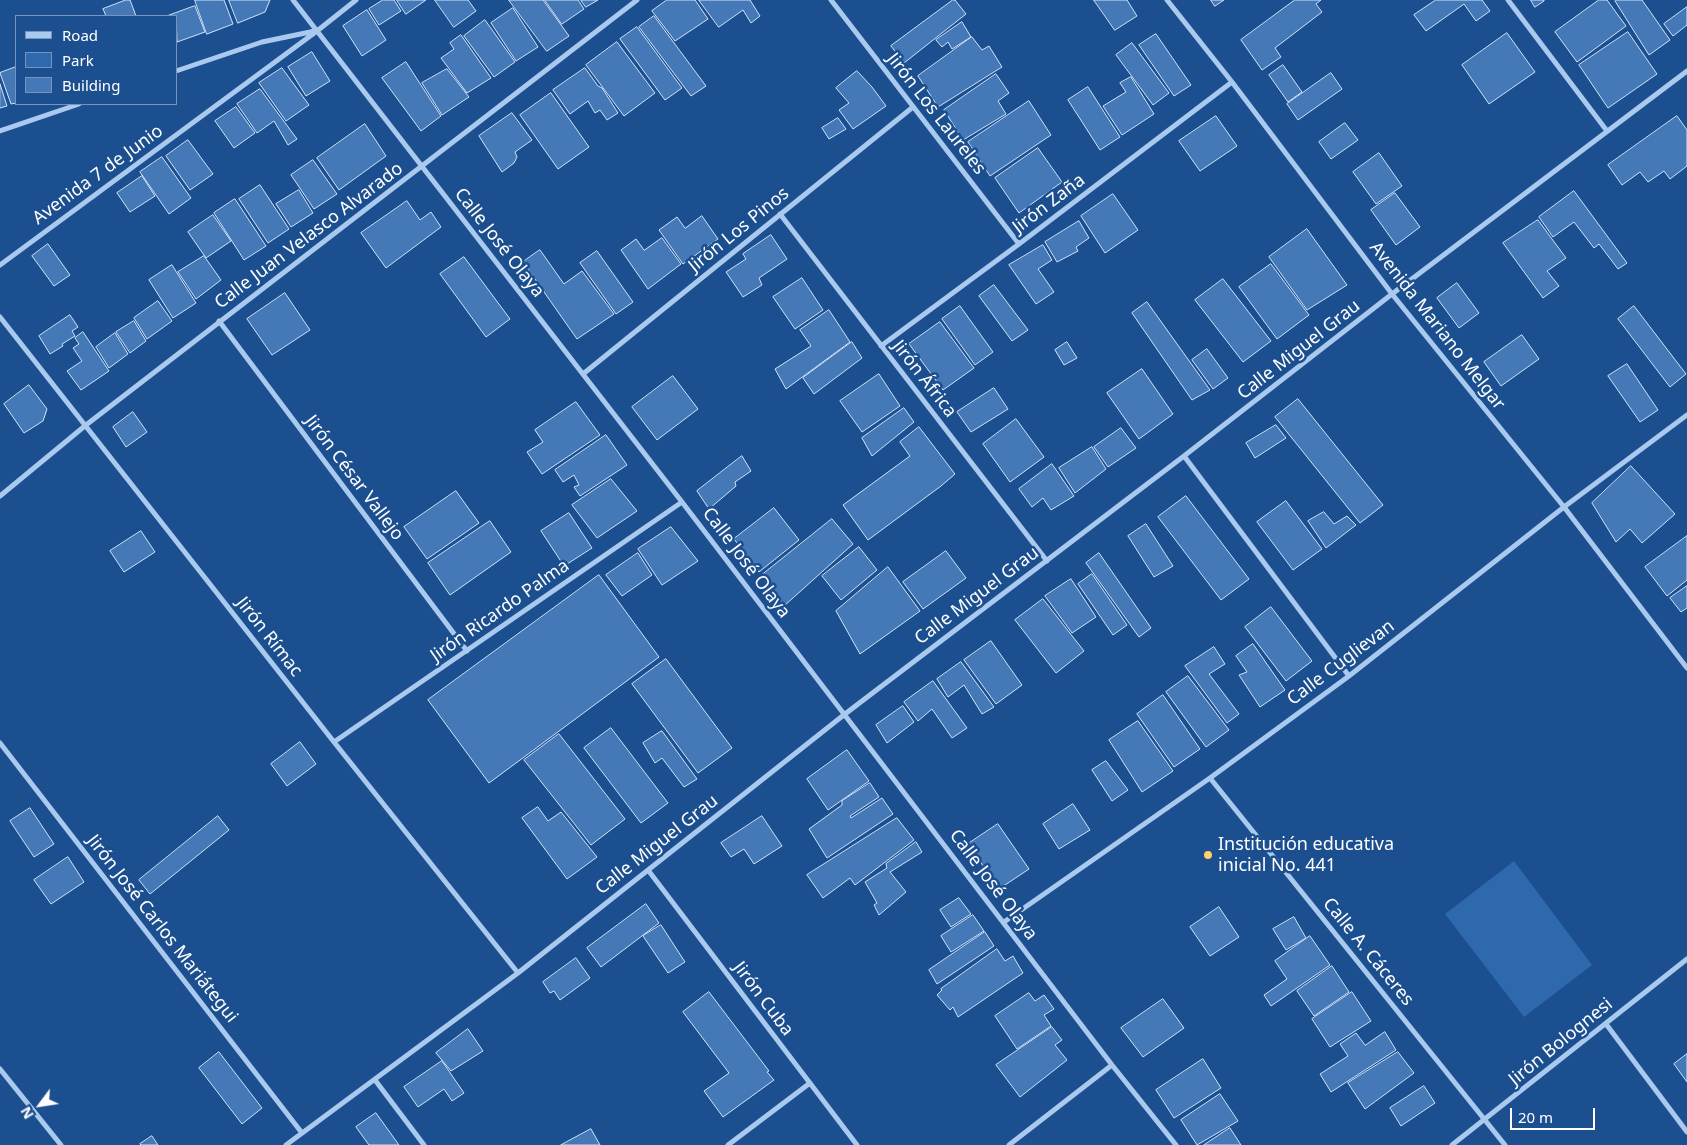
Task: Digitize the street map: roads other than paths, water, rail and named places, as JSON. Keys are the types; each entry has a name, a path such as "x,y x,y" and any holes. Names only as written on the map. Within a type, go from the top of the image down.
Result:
{"street":[{"name":"Calle José Olaya","path":"293,0 682,502 1112,1065 1176,1145"},
{"name":"Avenida 7 de Junio","path":"0,265 317,31 356,0"},
{"name":"Calle Juan Velasco Alvarado","path":"0,496 86,425 219,321 422,167 637,0"},
{"name":"Jirón Los Laureles","path":"831,0 1019,244"},
{"name":"Avenida Mariano Melgar","path":"1167,0 1232,82 1392,294 1564,506 1687,668"},
{"path":"1508,0 1607,131"},
{"path":"178,70 262,42 317,31"},
{"name":"Calle Miguel Grau","path":"286,1145 518,973 845,714 1184,456 1392,294 1687,71"},
{"name":"Jirón Zaña","path":"881,346 1232,82"},
{"path":"0,130 76,105"},
{"name":"Jirón Los Pinos","path":"583,374 913,107"},
{"name":"Jirón África","path":"780,214 1047,561"},
{"name":"Jirón Rímac","path":"0,317 518,973"},
{"name":"Jirón César Vallejo","path":"219,321 467,651"},
{"name":"Calle Cuglievan","path":"1004,922 1210,778 1349,676 1564,506 1687,416"},
{"path":"1184,456 1349,676"},
{"name":"Jirón Ricardo Palma","path":"334,742 682,502"},
{"name":"Jirón José Carlos Mariátegui","path":"0,743 302,1133"},
{"name":"Calle A. Cáceres","path":"1210,778 1505,1145"},
{"name":"Jirón Cuba","path":"648,870 857,1145"},
{"name":"Jirón Bolognesi","path":"1452,1145 1687,959"},
{"path":"1606,1024 1687,1132"},
{"path":"1009,1145 1112,1065"},
{"path":"0,1069 61,1145"},
{"path":"375,1080 424,1145"},
{"path":"728,1145 810,1084"}],"place":[{"name":"Institución educativa inicial No. 441","path":"1208,855"}]}
